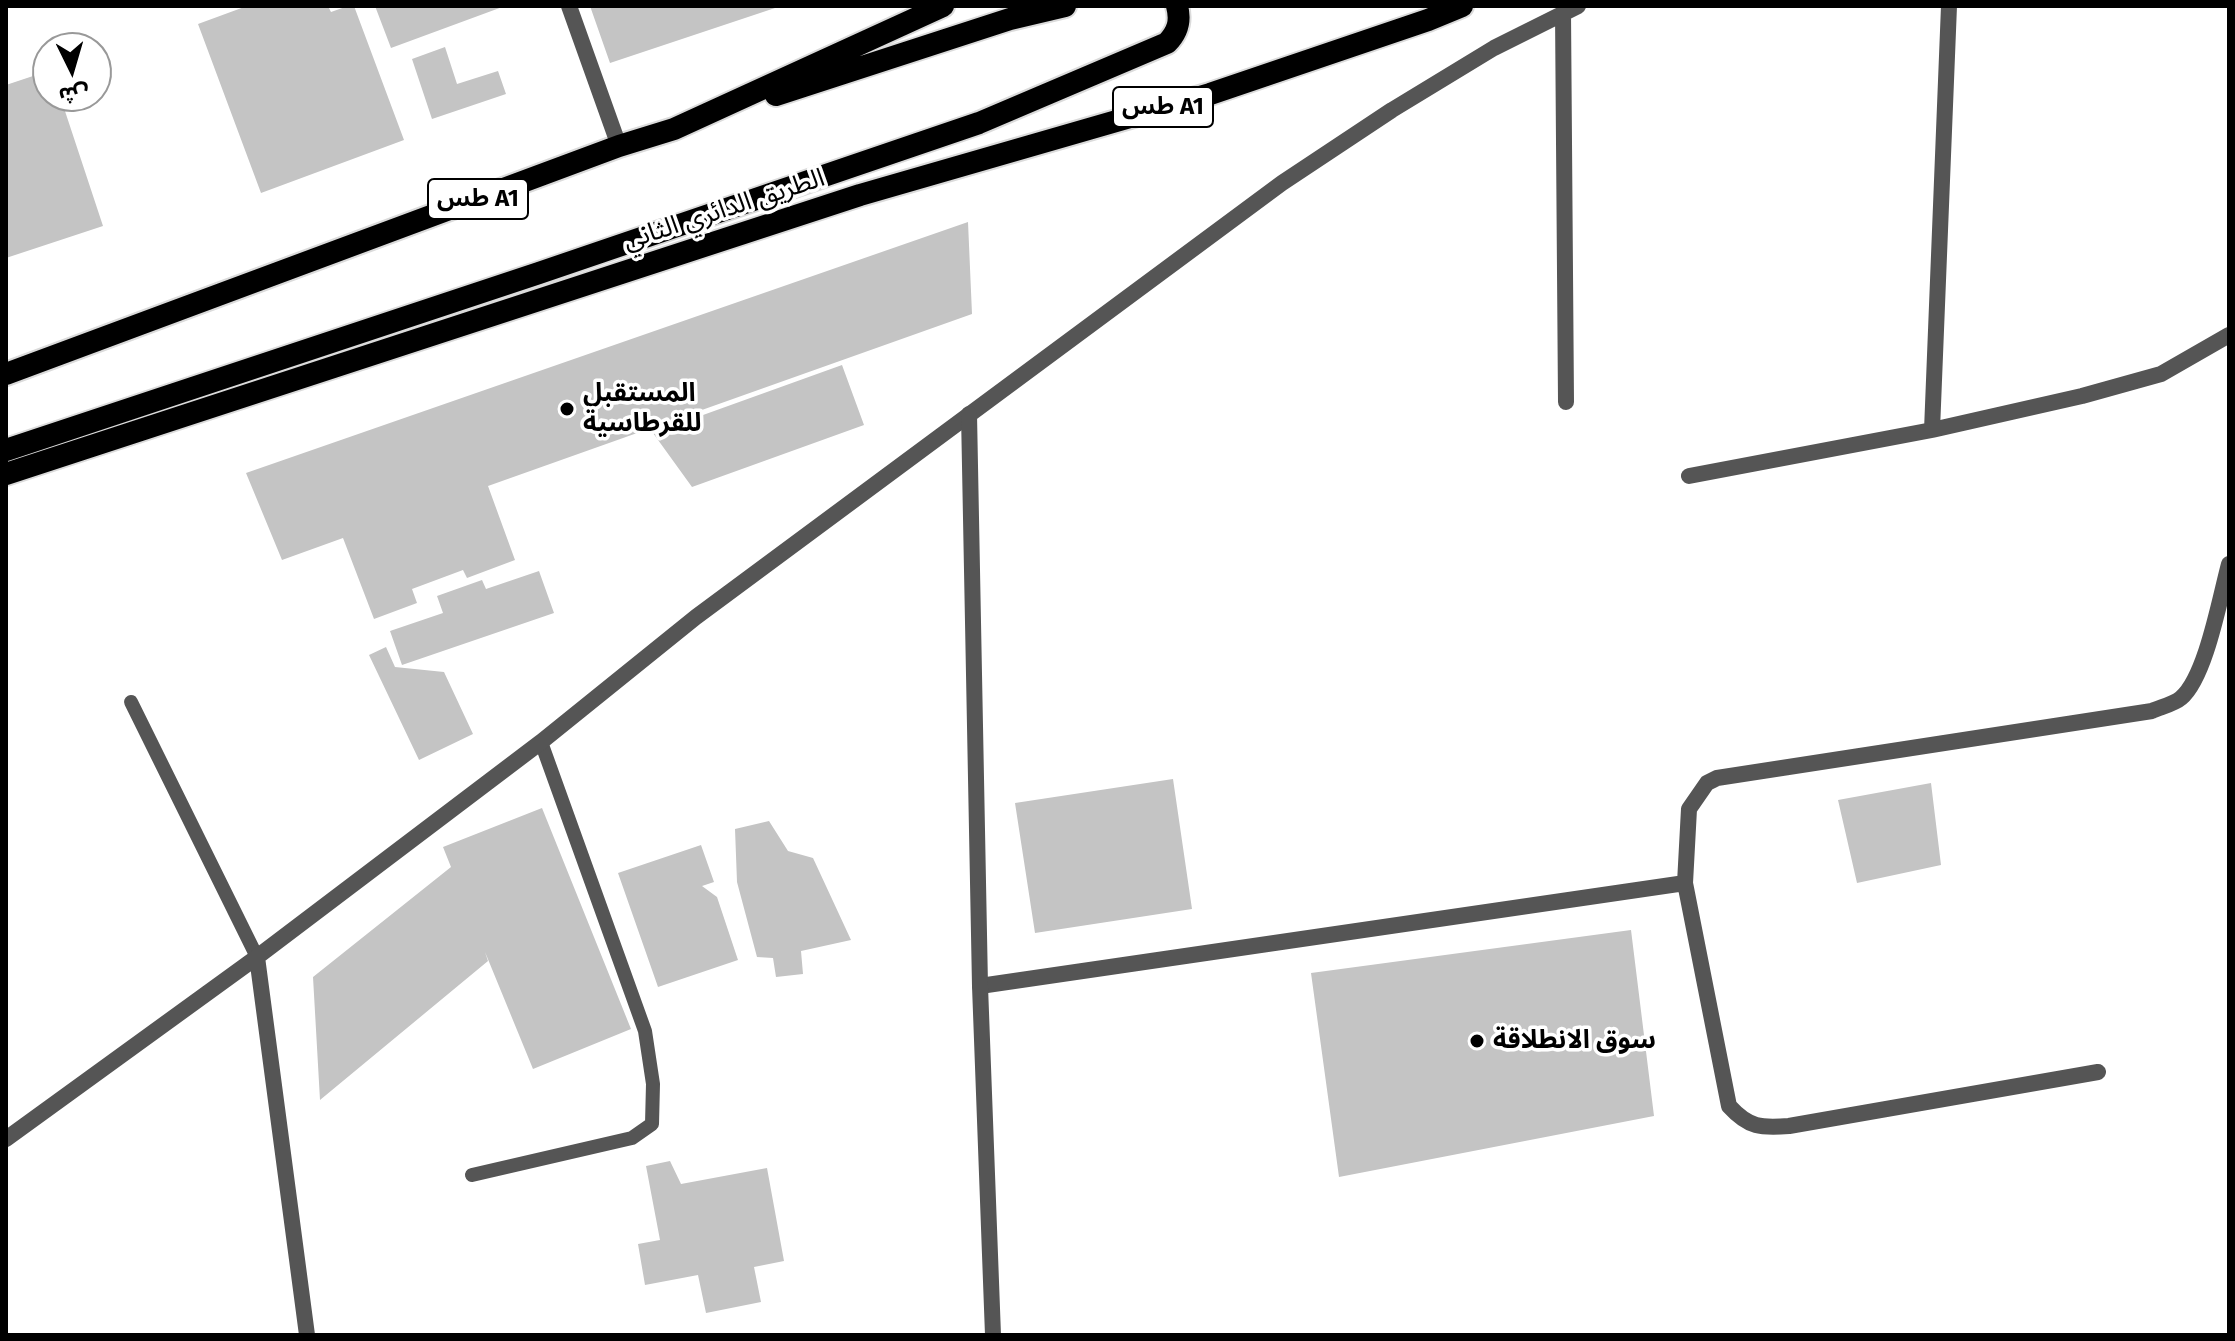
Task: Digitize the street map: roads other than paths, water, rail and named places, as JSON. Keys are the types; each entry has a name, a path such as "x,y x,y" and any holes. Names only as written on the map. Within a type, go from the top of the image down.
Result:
{"highway":[{"name":"طس A1","path":"6,374 619,146 674,129 943,6"},
{"path":"674,129 1010,19 1065,6"},
{"path":"6,450 979,123 1167,43 1178,26 1180,16 1177,6"},
{"name":"الطريق الدائري الثاني","path":"6,474 860,195 1210,94 1462,6"}],"street":[{"path":"569,6 619,146"},
{"path":"1932,430 1949,6"},
{"path":"6,1139 257,957 541,742 696,617 1282,183 1392,110 1494,48 1571,9 1566,402"},
{"path":"1689,476 1932,430 2082,396 2161,374 2229,335"},
{"path":"969,414 980,986 993,1335"},
{"path":"2098,1072 1789,1126 1757,1127 1742,1120 1729,1106 1685,883 1689,809 1707,783 1717,778 2152,711 2180,699 2193,682 2203,659 2229,564"},
{"path":"980,986 1685,883"},
{"path":"257,957 307,1335"}],"lane":[{"path":"131,702 257,957"},
{"path":"472,1175 632,1138 652,1124 653,1084 645,1031 541,742"}],"place":[{"name":"المستقبل للقرطاسية","path":"567,409"},
{"name":"سوق الانطلاقة","path":"1477,1041"}]}
